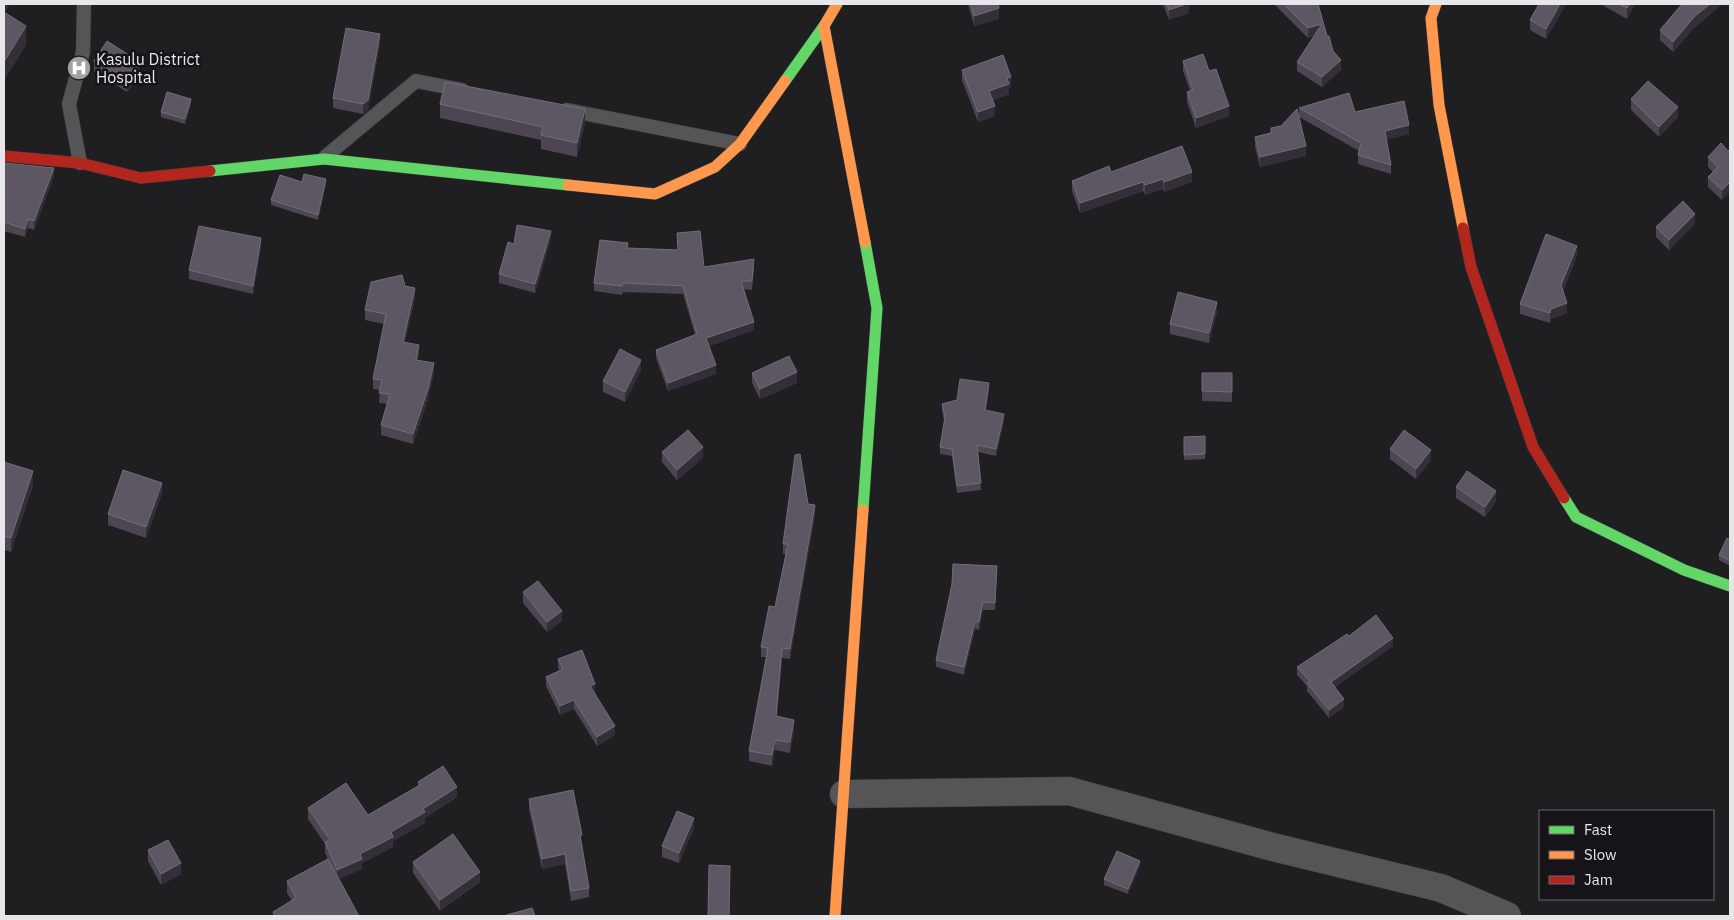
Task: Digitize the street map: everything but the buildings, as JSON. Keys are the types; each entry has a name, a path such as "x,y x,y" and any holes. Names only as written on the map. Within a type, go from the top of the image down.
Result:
{"street":[{"path":"4,156 80,162 141,178 324,159 655,194 716,167 740,144 838,4"},
{"path":"1436,4 1431,18 1439,105 1470,267 1533,447 1576,517 1684,570 1730,586"},
{"path":"824,26 877,308 835,916"},
{"path":"844,794 1069,791 1269,846 1441,888 1507,916"}],"lane":[{"path":"80,162 69,104 83,52 84,4"},
{"path":"324,159 416,81 474,92"},
{"path":"550,107 740,144"}],"traffic: fast":[{"path":"785,81 824,26"},
{"path":"210,171 324,159 568,185"},
{"path":"863,510 877,308 865,242"},
{"path":"1564,498 1576,517 1684,570 1730,586"}],"traffic: slow":[{"path":"837,4 824,26 865,242"},
{"path":"1436,4 1431,18 1439,105 1463,228"},
{"path":"568,185 655,194 715,167 740,144 785,81"},
{"path":"835,916 863,510"}],"traffic: jam":[{"path":"4,156 80,163 141,178 210,171"},
{"path":"1463,228 1471,267 1533,447 1564,498"}],"place":[{"name":"Kasulu District Hospital","path":"79,68"}]}
